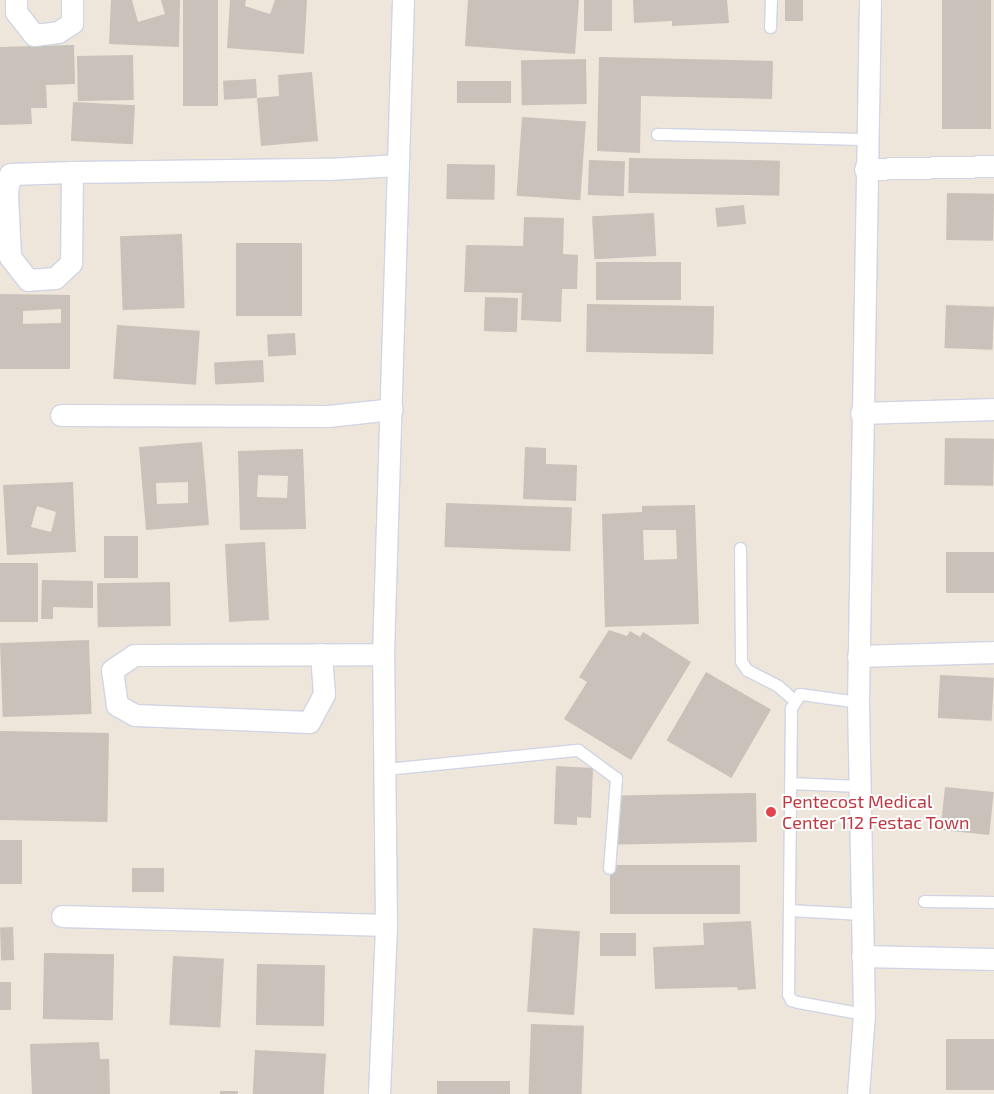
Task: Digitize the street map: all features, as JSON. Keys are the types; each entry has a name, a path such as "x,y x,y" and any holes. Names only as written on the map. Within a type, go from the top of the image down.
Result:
{"street":[{"path":"16,0 16,12 34,35 58,32 72,23 72,0"},
{"path":"379,1094 386,924 386,769 383,654 392,409 403,0"},
{"path":"858,1094 864,1014 858,786 858,656 865,170 870,0"},
{"path":"72,172 72,262 55,278 28,280 10,257 7,193 10,174 72,172 398,165"},
{"path":"865,170 994,166"},
{"path":"61,415 328,416 392,409"},
{"path":"861,413 994,409"},
{"path":"858,656 994,652"},
{"path":"322,654 324,694 309,722 136,715 116,705 112,670 134,655 322,654 383,654"},
{"path":"62,916 386,924"},
{"path":"862,956 994,959"}],"lane":[{"path":"770,26 771,0"},
{"path":"657,134 866,139"},
{"path":"740,548 741,660 747,670 778,686 793,699"},
{"path":"793,699 800,694 858,702"},
{"path":"793,699 790,783 788,994 791,1000 864,1014"},
{"path":"386,769 578,750 616,778 609,868"},
{"path":"790,783 858,786"},
{"path":"924,901 994,902"},
{"path":"789,910 861,914"}],"building":[{"path":"111,0 132,0 138,22 165,14 161,0 180,0 179,47 109,44"},
{"path":"183,0 218,0 218,106 183,106"},
{"path":"230,0 246,0 245,6 270,14 275,0 307,0 304,54 227,48"},
{"path":"468,0 579,0 575,54 465,46"},
{"path":"584,0 612,0 612,31 584,31"},
{"path":"633,0 727,0 729,23 672,26 672,21 634,23"},
{"path":"785,0 803,0 803,21 785,21"},
{"path":"942,0 991,0 991,129 942,129"},
{"path":"74,45 75,84 46,85 47,108 31,108 32,124 0,125 0,47"},
{"path":"133,55 134,100 78,101 77,56"},
{"path":"599,57 773,61 772,99 641,96 640,153 597,151"},
{"path":"586,59 587,104 522,105 521,60"},
{"path":"312,72 318,141 261,146 257,98 279,96 278,75"},
{"path":"256,79 257,98 224,100 223,81"},
{"path":"457,81 511,81 511,103 457,103"},
{"path":"73,102 135,105 133,144 71,141"},
{"path":"522,117 586,121 580,200 516,196"},
{"path":"629,158 780,161 779,196 628,193"},
{"path":"589,160 625,161 624,196 588,195"},
{"path":"447,164 495,165 494,200 446,199"},
{"path":"947,193 994,194 993,241 946,240"},
{"path":"744,205 746,224 717,227 715,208"},
{"path":"654,213 656,256 594,259 592,216"},
{"path":"524,217 564,218 563,254 578,255 577,289 562,289 561,322 521,320 522,293 464,292 466,245 523,246"},
{"path":"182,234 185,308 123,310 120,236"},
{"path":"236,243 302,243 302,316 236,316"},
{"path":"596,262 681,262 681,300 596,300"},
{"path":"0,294 70,295 70,369 0,369","holes":["61,309 61,323 23,324 23,311"]},
{"path":"485,297 518,298 517,332 484,331"},
{"path":"587,304 714,306 713,354 586,352"},
{"path":"946,305 994,307 992,350 944,348"},
{"path":"117,325 200,331 196,385 113,379"},
{"path":"295,333 296,355 268,356 267,334"},
{"path":"263,360 264,382 215,385 214,363"},
{"path":"945,438 994,439 993,486 944,485"},
{"path":"202,442 209,525 146,530 139,447","holes":["188,482 188,503 157,504 156,483"]},
{"path":"525,447 546,448 546,464 577,465 576,501 523,499"},
{"path":"303,449 306,529 240,530 238,451","holes":["258,475 288,476 287,498 257,497"]},
{"path":"73,482 76,552 7,555 3,485","holes":["37,506 56,512 51,532 31,527"]},
{"path":"446,503 572,507 570,551 444,547"},
{"path":"695,505 699,624 605,627 602,514 642,512 642,506","holes":["643,530 676,530 677,559 644,560"]},
{"path":"104,536 138,536 138,578 104,578"},
{"path":"265,542 269,620 229,622 225,544"},
{"path":"946,552 994,552 994,593 946,593"},
{"path":"0,563 38,563 38,622 0,622"},
{"path":"42,580 93,581 93,608 53,607 53,619 41,619"},
{"path":"170,582 171,626 98,627 97,583"},
{"path":"609,630 627,636 630,631 640,637 643,632 691,662 631,760 564,719 587,682 579,677"},
{"path":"89,640 92,714 3,717 0,643"},
{"path":"706,672 771,710 731,778 666,740"},
{"path":"940,675 994,678 992,721 938,718"},
{"path":"0,731 109,733 107,822 0,820"},
{"path":"556,766 593,768 591,818 577,817 577,825 554,824"},
{"path":"945,787 994,792 989,835 941,830"},
{"path":"756,793 757,842 618,844 617,795"},
{"path":"0,840 22,840 22,884 0,884"},
{"path":"610,865 740,865 740,914 610,914"},
{"path":"132,868 164,868 164,892 132,892"},
{"path":"751,921 756,989 738,990 737,987 655,989 653,947 704,945 703,923"},
{"path":"0,927 13,927 14,960 1,960"},
{"path":"533,928 580,931 574,1015 527,1012"},
{"path":"600,933 636,933 636,956 600,956"},
{"path":"44,953 114,954 113,1020 43,1019"},
{"path":"173,956 224,959 220,1028 169,1025"},
{"path":"257,964 325,965 324,1026 256,1025"},
{"path":"0,982 11,982 11,1010 0,1010"},
{"path":"531,1024 584,1026 582,1094 529,1094"},
{"path":"946,1039 994,1039 994,1090 946,1090"},
{"path":"99,1042 100,1059 109,1059 110,1094 32,1094 30,1044"},
{"path":"255,1050 326,1054 324,1094 253,1094"},
{"path":"437,1081 510,1081 510,1094 437,1094"},
{"path":"220,1091 238,1091 238,1094 220,1094"}],"place":[{"name":"Pentecost Medical Center 112 Festac Town","path":"771,812"}]}
